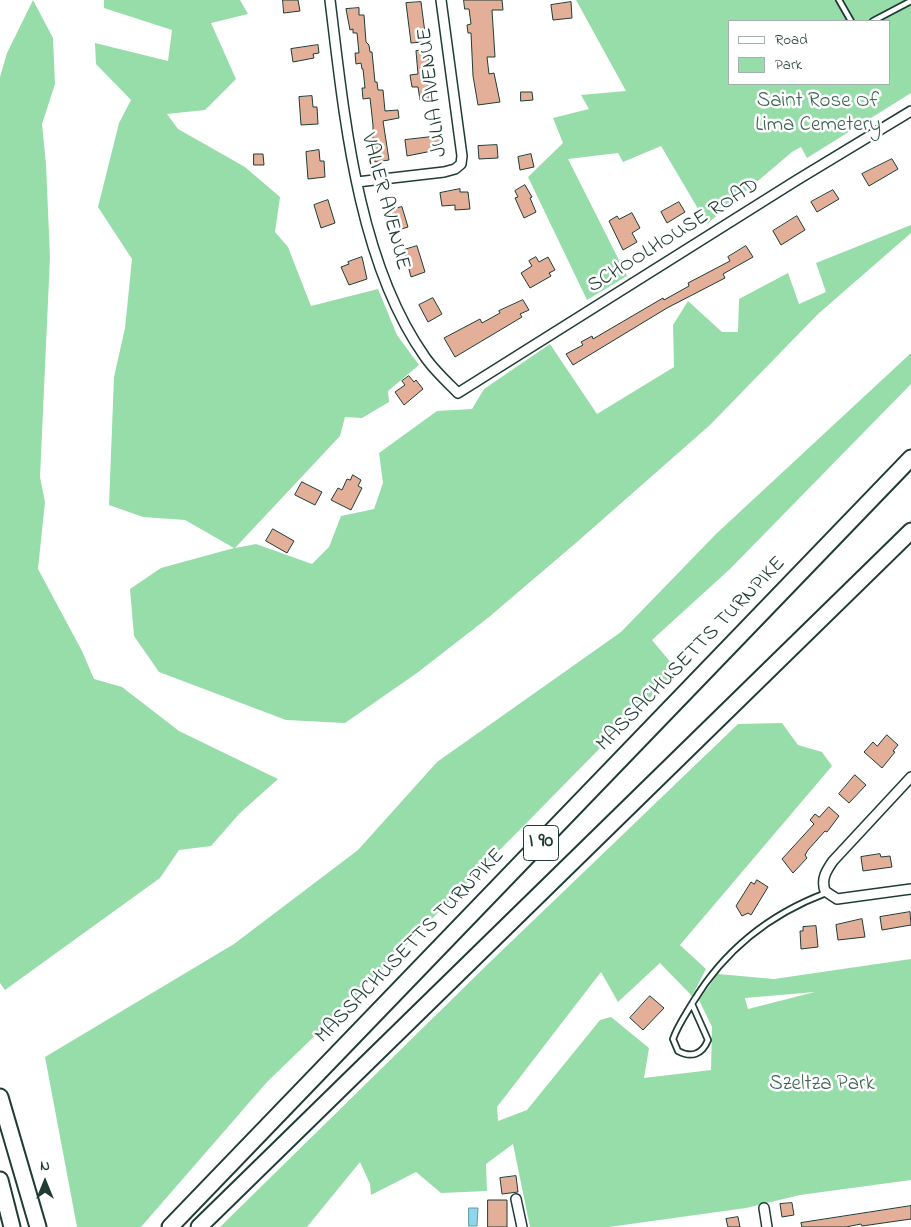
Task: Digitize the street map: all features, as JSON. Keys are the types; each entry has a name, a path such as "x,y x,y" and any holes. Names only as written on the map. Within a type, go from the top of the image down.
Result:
{"highway":[{"name":"MASSACHUSETTS TURNPIKE","path":"170,1227 911,458"},
{"name":"I 90","path":"199,1227 911,531"},
{"path":"0,1097 38,1227"},
{"path":"0,1180 12,1227"}],"street":[{"name":"VALIER AVENUE","path":"330,0 344,113 357,182 377,255 399,311 426,358 458,393"},
{"name":"JULIA AVENUE","path":"357,182 444,172 455,169 461,164 462,156 441,0"},
{"name":"SCHOOLHOUSE ROAD","path":"458,393 911,111"},
{"path":"911,777 833,861 824,876 823,887 826,893 833,898 842,899 911,889"},
{"path":"516,1199 522,1227"},
{"path":"764,1208 767,1227"}],"lane":[{"path":"839,0 849,20"},
{"path":"875,20 911,1"},
{"path":"692,1004 708,1040 705,1049 697,1054 687,1056 678,1050 673,1039 677,1027 705,981 742,942 800,903 826,893"}],"green space":[{"path":"33,0 53,38 55,84 42,124 46,164 50,257 40,477 45,502 38,569 82,651 94,679 122,687 179,731 278,779 240,813 211,846 179,850 160,878 5,990 0,983 0,77 7,53"},
{"path":"104,0 240,0 248,14 211,23 236,79 205,110 167,114 178,129 245,167 280,197 275,232 288,247 311,306 378,289 397,335 419,365 388,391 389,402 362,418 345,417 340,436 235,548 256,544 312,564 329,547 341,516 374,509 383,483 379,453 437,411 472,409 484,389 550,344 597,414 674,367 673,325 688,301 722,332 738,332 739,299 788,273 799,304 826,292 816,263 911,225 911,233 818,314 710,425 489,617 417,673 345,723 286,720 159,672 134,636 130,589 161,568 234,548 185,520 143,517 109,505 114,377 125,328 132,259 98,207 119,123 131,100 96,64 95,43 168,61 172,30 104,8"},
{"name":"Saint Rose Of Lima Cemetery","path":"576,0 911,0 911,93 807,158 801,147 792,152 707,224 661,146 623,162 618,153 568,159 627,276 587,300 528,177 563,143 553,118 589,109 581,95 626,91"},
{"path":"911,353 911,384 730,569 652,640 677,670 355,997 267,1082 141,1227 77,1227 45,1057 234,944 358,850 437,762 621,632 716,534"},
{"name":"Szeltza Park","path":"782,723 798,745 822,752 832,766 680,945 706,969 692,996 660,963 618,1002 601,972 497,1107 498,1121 527,1110 600,1020 611,1017 649,1048 644,1078 711,1070 712,1027 699,1000 718,974 774,979 911,959 911,1180 800,1195 746,1208 609,1227 530,1227 513,1144 486,1164 487,1191 441,1193 416,1172 371,1195 370,1184 360,1162 307,1227 220,1227 489,963 738,724","holes":["815,992 748,1009 745,998"]}],"water":[{"path":"469,1208 478,1208 477,1226 469,1226"}],"building":[{"path":"283,0 298,0 300,11 284,13"},
{"path":"464,0 502,0 503,10 492,10 495,57 487,57 489,74 494,73 500,102 478,105 473,76 471,33 468,33 467,25 471,24 469,9 465,9"},
{"path":"421,2 425,33 422,33 422,42 411,43 406,3"},
{"path":"571,2 572,18 553,20 551,5"},
{"path":"359,8 359,15 364,15 366,42 369,45 370,52 372,52 375,82 377,82 378,90 383,90 385,111 398,110 399,118 383,121 389,160 375,162 374,152 371,152 369,138 373,138 373,125 370,98 363,99 362,88 365,88 363,69 361,63 356,64 355,53 359,53 357,33 353,33 353,29 350,30 346,9"},
{"path":"318,45 319,53 313,54 314,58 293,62 291,49"},
{"path":"428,50 431,85 428,85 429,99 420,100 418,87 412,87 410,75 418,74 416,51"},
{"path":"521,92 532,92 533,100 521,101"},
{"path":"312,96 313,107 317,107 318,124 301,125 299,97"},
{"path":"440,136 442,149 407,156 405,140"},
{"path":"497,145 498,158 479,159 478,146"},
{"path":"319,150 320,161 324,161 325,177 308,179 306,152"},
{"path":"254,154 263,154 264,165 254,165"},
{"path":"531,154 534,167 520,170 518,157"},
{"path":"892,159 898,169 869,186 862,174"},
{"path":"525,185 532,197 530,198 536,212 524,218 515,198 518,197 515,191"},
{"path":"460,189 460,192 468,192 470,209 455,210 455,205 442,206 440,193"},
{"path":"833,190 839,199 817,212 811,202"},
{"path":"328,200 335,223 321,228 314,205"},
{"path":"679,202 685,212 667,223 661,212"},
{"path":"402,207 408,227 395,231 389,210"},
{"path":"632,213 640,228 632,233 637,242 623,250 609,221 617,216 619,219"},
{"path":"797,216 805,230 781,245 773,231"},
{"path":"417,246 425,272 411,277 404,250"},
{"path":"746,246 753,257 723,274 725,278 667,308 573,365 566,354 583,345 581,342 592,336 593,339 663,298 664,300 689,286 688,283 730,261 728,257"},
{"path":"362,257 367,279 349,285 341,267 349,264 348,262"},
{"path":"536,257 539,262 548,257 555,270 549,273 551,276 530,288 521,273 532,266 529,261"},
{"path":"433,298 442,314 428,322 419,305"},
{"path":"523,300 529,310 520,314 522,317 455,357 444,338 480,319 482,323 500,313 499,311"},
{"path":"409,376 414,382 416,380 423,389 404,405 395,392 405,385 402,381"},
{"path":"353,475 361,480 358,486 362,488 351,510 331,500 338,488 342,490 347,479 350,480"},
{"path":"302,482 322,492 315,505 295,495"},
{"path":"273,529 294,541 287,553 266,541"},
{"path":"887,735 898,745 893,751 895,752 882,768 864,752 873,742 877,746"},
{"path":"855,775 866,785 849,803 839,794"},
{"path":"829,807 839,816 827,832 825,831 808,850 805,855 807,858 793,873 782,859 814,824 810,820 815,814 819,817"},
{"path":"880,854 881,857 890,856 892,867 863,871 861,857"},
{"path":"757,880 768,887 751,915 748,913 742,916 736,906 751,882 754,884"},
{"path":"910,912 911,925 882,930 880,917"},
{"path":"862,919 865,937 838,940 836,925"},
{"path":"816,926 818,947 801,949 800,931 803,931 803,927"},
{"path":"650,996 664,1008 643,1030 630,1018"},
{"path":"516,1176 518,1192 502,1194 500,1178"},
{"path":"488,1200 507,1200 507,1227 488,1227"},
{"path":"792,1203 794,1215 782,1217 780,1204"},
{"path":"911,1206 911,1219 846,1227 802,1227 801,1223"},
{"path":"738,1217 740,1227 728,1227 726,1219"}]}
